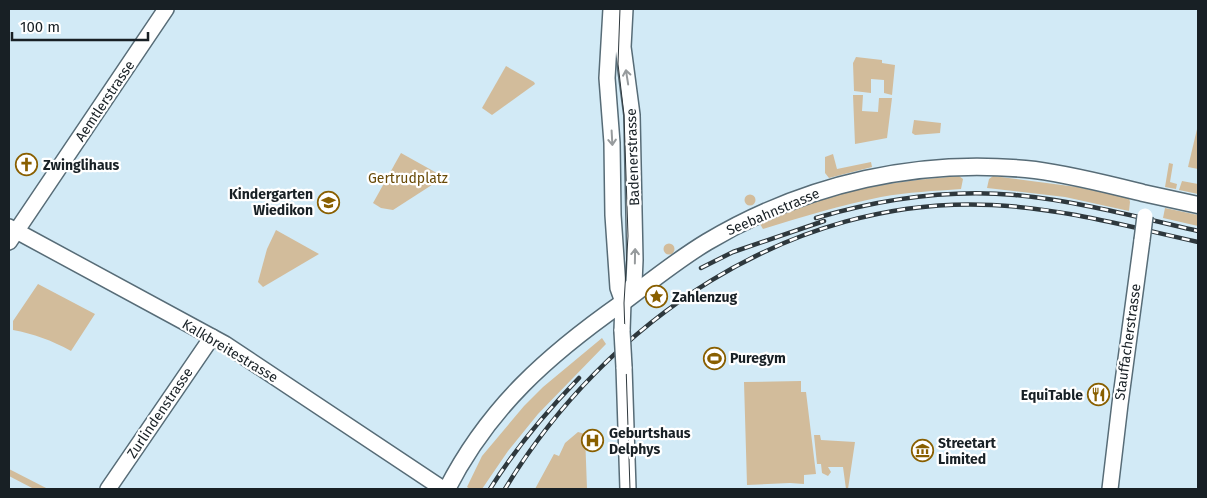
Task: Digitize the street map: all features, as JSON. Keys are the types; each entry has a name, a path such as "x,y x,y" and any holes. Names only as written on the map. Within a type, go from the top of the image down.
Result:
{"main road":[{"name":"Seebahnstrasse","path":"447,489 472,446 501,407 523,383 568,343 684,256 739,224 800,198 862,179 890,174 946,168 1019,169 1084,179 1198,205"}],"street":[{"name":"Aemtlerstrasse","path":"11,234 166,9"},
{"name":"Badenerstrasse","path":"611,9 607,78 612,143 613,215 618,288 622,302 628,489"},
{"name":"Badenerstrasse","path":"622,302 634,284 636,260 632,115 623,47 625,9"},
{"name":"Stauffacherstrasse","path":"1110,489 1148,194"},
{"name":"Kalkbreitestrasse","path":"11,234 225,344 443,489"},
{"name":"Zurlindenstrasse","path":"108,489 212,337"}],"green space":[{"path":"856,57 882,60 882,63 895,65 892,95 884,93 884,80 871,79 871,93 854,91 853,63"},
{"path":"506,66 535,84 492,115 482,108"},
{"path":"853,95 863,95 862,111 878,112 879,98 892,98 887,138 855,144"},
{"path":"914,120 941,123 940,133 915,135 912,133"},
{"path":"1198,125 1198,169 1188,167"},
{"name":"Gertrudplatz","path":"401,153 435,172 438,181 393,210 381,208 373,203"},
{"path":"833,154 837,169 871,162 872,167 829,178 825,173 825,157"},
{"path":"1169,163 1173,164 1170,182 1177,184 1176,189 1165,187"},
{"path":"959,176 963,179 961,189 881,197 836,207 763,229 760,224 826,198 848,192 876,186"},
{"path":"993,176 1077,187 1129,198 1129,211 1065,197 987,188 989,179"},
{"path":"1182,181 1198,184 1198,194 1179,190"},
{"path":"750,194 756,200 750,206 744,200"},
{"path":"1165,208 1198,215 1198,226 1163,218"},
{"path":"276,230 319,254 263,287 258,282 267,249"},
{"path":"669,243 675,249 669,255 663,249"},
{"path":"38,284 95,314 71,351 42,338 13,330 13,321"},
{"path":"602,338 606,344 538,414 508,451 482,489 470,489 467,487 482,456 524,406 543,387"},
{"path":"801,381 801,392 806,392 816,474 804,475 804,484 747,485 744,382"},
{"path":"578,432 585,434 587,489 535,489 554,454 559,456 565,443"},
{"path":"814,435 820,435 821,440 855,442 848,489 846,489 843,467 828,467 831,472 828,476 822,473 821,464 817,464"},
{"path":"9,469 48,489 34,489 9,476"}],"tram line":[{"path":"620,9 618,64 624,115 628,236 624,303 630,489"}],"railway":[{"path":"816,218 840,211 915,197 990,193 1084,205 1198,231"},
{"path":"505,489 547,428 595,373 650,323 711,281 776,246 845,222 918,207 992,205 1070,214 1198,242"},
{"path":"701,268 733,252 824,221"},
{"path":"490,489 532,431 579,378"}],"place":[{"name":"Zwinglihaus","path":"27,165"},
{"name":"Kindergarten Wiedikon","path":"329,202"},
{"name":"Zahlenzug","path":"656,297"},
{"name":"Puregym","path":"714,358"},
{"name":"EquiTable","path":"1099,395"},
{"name":"Geburtshaus Delphys","path":"593,441"},
{"name":"Streetart Limited","path":"922,451"}]}
